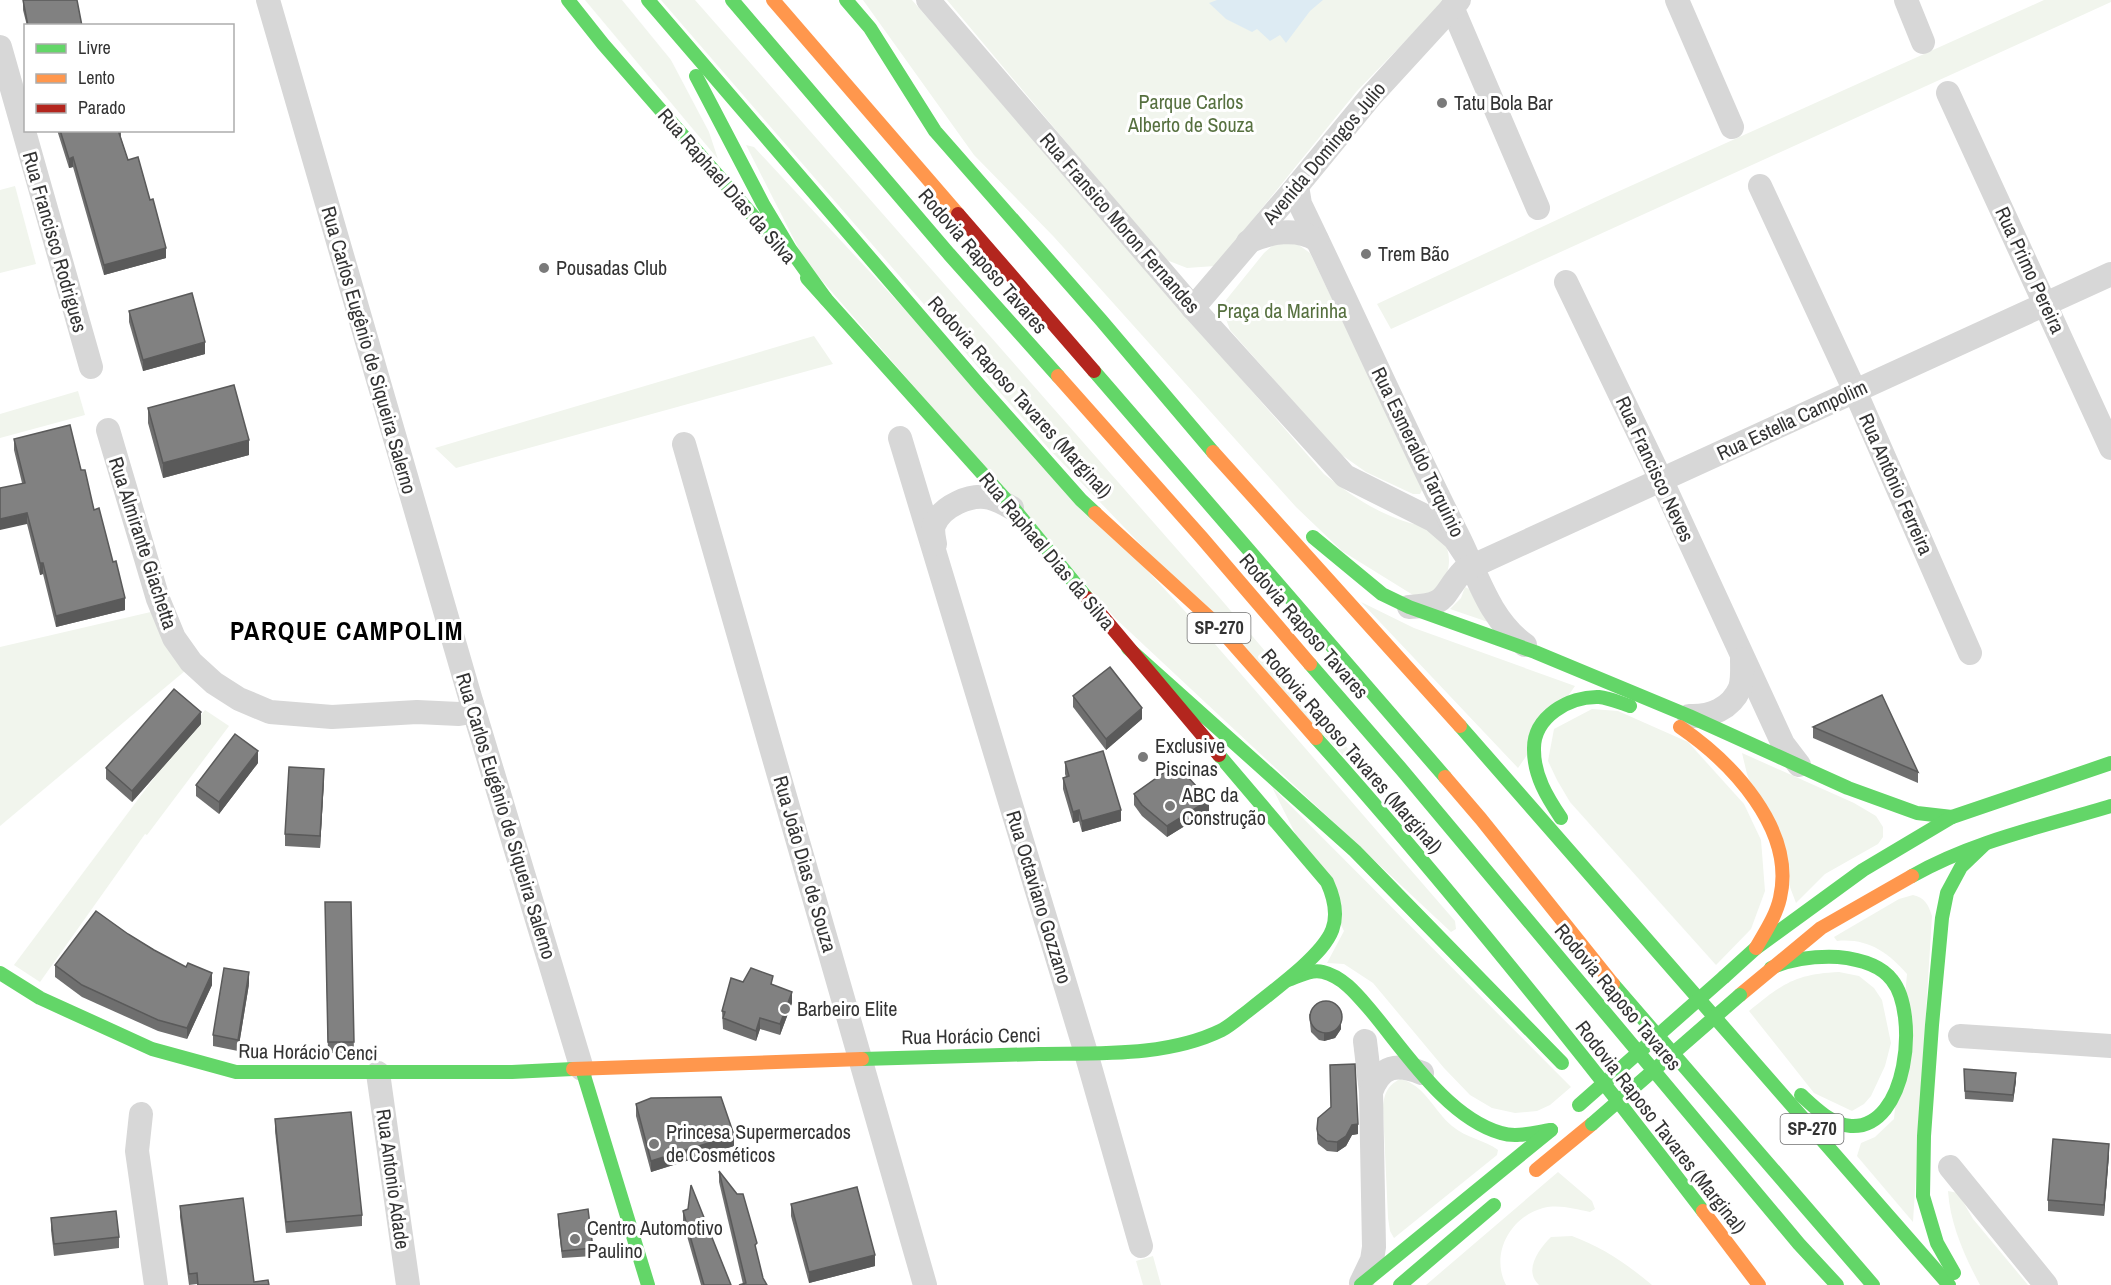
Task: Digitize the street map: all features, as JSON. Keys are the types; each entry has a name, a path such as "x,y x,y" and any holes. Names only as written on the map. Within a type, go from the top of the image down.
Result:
{"main road":[{"name":"Rua Raphael Dias da Silva","path":"568,0 603,44 826,299 1015,510 1128,648 1327,882 1332,891 1336,913 1334,928 1310,960 1288,980"},
{"path":"646,0 707,95 743,168 790,249 826,299"},
{"name":"Rodovia Raposo Tavares (Marginal)","path":"646,0 1081,500 1213,621 1361,787 1503,957 1633,1119 1759,1285"},
{"name":"Rodovia Raposo Tavares","path":"732,0 957,262 1202,538 1402,770 1799,1244 1837,1285"},
{"name":"Rodovia Raposo Tavares","path":"773,0 1474,810 1625,999 1873,1285"},
{"name":"SP-270","path":"846,0 870,28 898,76 935,131 1101,320 1228,470 1511,782 1949,1285"},
{"name":"SP-270","path":"1101,320 1248,470"},
{"path":"1305,528 1373,587 1408,607 1536,652 1891,804 1917,813 1952,817"},
{"path":"1128,648 1355,852 1692,1197"},
{"path":"1641,932 1547,797 1540,784 1535,765 1536,733 1548,715 1564,704 1583,698 1607,698 1682,728 1712,751 1740,780 1763,810 1778,845 1782,882 1775,915 1756,948"},
{"path":"1575,1108 1756,948 1863,870 1952,817 2111,763"},
{"path":"1521,1182 1592,1124 1740,994 1821,928 1929,867 1985,844 2110,807"},
{"path":"1961,1285 1937,1243 1923,1196 1924,1136 1933,1013 1942,918 1947,893 1961,867 1985,844"},
{"path":"1675,973 1780,1076 1809,1103 1835,1122 1861,1125 1881,1113 1900,1084 1906,1052 1905,1017 1896,986 1869,963 1844,958 1814,956 1790,959 1771,968"},
{"name":"Rua Horácio Cenci","path":"0,972 40,998 152,1049 236,1072 378,1073 512,1072 636,1065 1086,1053 1165,1048 1195,1041 1224,1029 1288,980"},
{"path":"1288,980 1314,972 1328,974 1343,982 1375,1016 1422,1073 1467,1116 1483,1127 1502,1134 1554,1127 1360,1285"},
{"name":"Rua Horácio Cenci","path":"596,1114 599,1095 604,1084 621,1071 636,1065"},
{"name":"Rua Carlos Eugênio de Siqueira Salerno","path":"582,1069 648,1285"},
{"path":"1400,1285 1503,1197"},
{"path":"1799,1244 1830,1285"}],"street":[{"name":"Rua Carlos Eugênio de Siqueira Salerno","path":"268,0 471,701 582,1069"},
{"name":"Rua Fransico Moron Fernandes","path":"928,0 1192,308 1345,476 1433,520 1455,539 1473,566"},
{"path":"1677,0 1732,127"},
{"path":"1906,0 1923,42"},
{"name":"Avenida Domingos Julio","path":"1192,308 1371,96 1456,4"},
{"path":"1456,4 1538,207"},
{"name":"Rua Francisco Rodrigues","path":"0,47 24,131"},
{"name":"Rua Primo Pereira","path":"1948,93 2111,448"},
{"name":"Rua Francisco Rodrigues","path":"24,132 91,367"},
{"name":"Rua Esmeraldo Tarquinio","path":"1297,186 1300,204 1473,566 1481,589 1493,612 1517,639 1536,652"},
{"name":"Rua Antônio Ferreira","path":"1760,186 1855,391 1970,652"},
{"path":"1248,242 1273,233 1290,232 1309,234 1317,240"},
{"name":"Rua Estella Campolim","path":"1473,566 2111,274"},
{"name":"Rua Francisco Neves","path":"1566,282 1661,480 1783,744 1801,767"},
{"name":"Rua Almirante Giachetta","path":"108,430 158,599 174,638 191,662 214,683 239,699 270,712 332,717 417,712 459,714 465,712 471,701"},
{"name":"Rua Octaviano Gozzano","path":"900,438 1086,1053 1141,1246"},
{"name":"Rua João Dias de Souza","path":"684,444 925,1285"},
{"name":"Rua Fransico Moron Fernandes","path":"1401,505 1430,508 1435,504 1435,490"},
{"name":"Rua Octaviano Gozzano","path":"935,549 933,528 937,520 947,509 960,502 978,496 988,497 1015,510"},
{"path":"1408,607 1436,603 1448,593 1464,570 1473,566"},
{"name":"Rua Francisco Neves","path":"1689,717 1711,715 1734,697 1740,687 1742,657"},
{"path":"1960,1036 2111,1046"},
{"path":"1360,1285 1372,1260 1374,1247 1371,1092 1376,1079 1373,1058 1422,1073"},
{"name":"Rua Antonio Adade","path":"378,1073 408,1285"},
{"path":"141,1114 137,1151 156,1285"},
{"path":"1950,1167 2046,1285"}],"green space":[{"path":"585,0 622,0 671,60 709,132 718,159"},
{"path":"661,0 695,0 1219,597 1436,852 1049,449"},
{"path":"863,0 912,0 1324,474 1368,505 1403,521 1426,527 1440,536 1445,543 1449,560 1445,577 1435,590 1427,594 1413,595 1342,551 1296,507 1054,237 974,155"},
{"name":"Parque Carlos Alberto de Souza","path":"947,0 1445,0 1357,91 1215,266 1187,268 1164,259"},
{"path":"2044,0 2111,0 2111,2 1391,329 1377,304 1606,197"},
{"path":"746,145 754,147 1208,636 1455,921 1456,929 1451,932 1115,618 805,261"},
{"path":"15,186 36,264 0,273 0,190"},
{"name":"Praça da Marinha","path":"1293,241 1310,253 1423,488 1420,494 1413,494 1366,472 1339,453 1230,330 1226,319 1226,300 1264,253 1272,246"},
{"path":"814,336 833,364 456,468 435,448"},
{"path":"78,391 85,415 0,438 0,414"},
{"path":"1465,587 1469,589 1488,622 1450,609 1461,598"},
{"path":"1361,602 1414,628 1575,686 1518,768"},
{"path":"155,611 186,670 0,826 0,647"},
{"path":"1592,709 1618,711 1688,742 1744,804 1761,840 1765,891 1751,929 1716,965 1570,802 1557,780 1548,761 1554,729"},
{"path":"205,710 229,726 147,835 145,834 40,982 14,965"},
{"path":"1742,753 1854,803 1876,816 1883,827 1883,837 1878,844 1825,874 1796,903 1747,774"},
{"path":"1272,787 1571,1087 1550,1105 1537,1111 1515,1113 1492,1108 1470,1095 1444,1068 1373,983 1344,964 1327,963 1344,931"},
{"path":"1913,895 1925,902 1932,916 1913,1222 1857,1156 1861,1143 1875,1137 1894,1119 1907,974 1892,959 1876,948 1858,942 1837,941 1834,937 1899,899"},
{"path":"1839,972 1859,976 1874,988 1882,1000 1891,1043 1885,1066 1871,1096 1864,1104 1852,1111 1814,1093 1749,1011 1790,982 1811,975"},
{"path":"1400,1079 1416,1086 1457,1130 1498,1150 1497,1155 1394,1238 1390,1231 1388,1218 1383,1108 1387,1091"},
{"path":"1558,1172 1592,1201 1595,1209 1590,1212 1567,1207 1549,1207 1521,1219 1506,1238 1502,1249 1500,1261 1506,1285 1426,1285"},
{"path":"1948,1191 1958,1193 1973,1219 2028,1285 1980,1285 1959,1240"},
{"path":"1572,1236 1614,1257 1652,1285 1539,1285 1532,1273 1534,1260 1542,1247 1551,1237"},
{"path":"1153,1256 1161,1285 1143,1285 1136,1261"}],"shaded area":[{"path":"1217,0 1323,0 1310,11 1286,43 1280,35 1270,41 1257,29 1252,32 1226,19 1209,3"}],"building":[{"path":"23,0 77,0 82,24 28,24"},
{"path":"61,132 119,132 128,160 138,157 150,200 153,199 166,248 104,265 73,157 69,159"},
{"path":"192,293 205,342 143,360 129,311"},
{"path":"234,385 249,440 163,463 148,408"},
{"path":"70,425 81,470 85,470 94,510 99,508 125,598 56,616 43,563 40,563 27,513 0,519 0,488 25,483 14,439"},
{"path":"1110,667 1142,708 1106,739 1073,696"},
{"path":"174,689 201,712 132,791 106,768"},
{"path":"1882,695 1918,772 1813,727"},
{"path":"235,734 258,751 219,802 196,785"},
{"path":"1103,751 1121,810 1082,821 1079,810 1073,812 1063,778 1069,776 1065,762"},
{"name":"ABC da Construção","path":"1176,764 1209,800 1167,826 1142,805 1134,794"},
{"path":"289,767 324,769 320,836 285,834"},
{"path":"325,902 351,902 354,1042 328,1042"},
{"path":"96,911 154,950 186,967 188,963 212,973 187,1028 158,1020 82,985 55,965"},
{"path":"224,968 249,972 238,1040 213,1035"},
{"path":"751,968 773,976 771,984 792,992 780,1024 760,1018 756,1031 723,1018 725,1012 722,1011 731,978 743,982"},
{"path":"1326,1001 1337,1006 1342,1017 1337,1028 1326,1033 1315,1028 1310,1017 1315,1006"},
{"path":"1355,1064 1358,1124 1352,1125 1346,1136 1337,1142 1327,1141 1318,1134 1317,1129 1318,1118 1331,1107 1330,1065"},
{"path":"1964,1069 2016,1073 2013,1095 1965,1091"},
{"path":"721,1097 734,1135 651,1161 636,1104 651,1098"},
{"path":"351,1112 362,1215 286,1222 275,1119"},
{"path":"2053,1139 2109,1144 2104,1205 2048,1200"},
{"path":"719,1171 737,1194 743,1194 757,1243 755,1245 763,1278 767,1285 739,1285 746,1283"},
{"path":"691,1185 731,1285 704,1285 683,1211 688,1209"},
{"path":"857,1187 875,1255 809,1272 791,1204"},
{"path":"243,1198 254,1282 268,1280 269,1285 198,1285 197,1273 189,1274 180,1206"},
{"name":"Centro Automotivo Paulino","path":"588,1209 593,1248 562,1251 558,1214"},
{"path":"116,1211 119,1237 54,1244 51,1218"}],"traffic: fast":[{"path":"568,0 603,44 775,241"},
{"path":"648,0 980,386 1095,513"},
{"path":"732,0 949,254 1058,376"},
{"path":"846,0 870,28 935,131 1213,452"},
{"path":"696,76 763,204 790,249 826,299"},
{"path":"807,278 1015,510 1087,598"},
{"path":"1094,371 1445,777"},
{"path":"1313,537 1382,594 1409,607 1535,652 1689,716 1848,788 1917,813 1952,817"},
{"path":"1128,648 1355,851 1562,1063"},
{"path":"1310,664 1402,770 1799,1244 1837,1285"},
{"path":"1561,818 1546,794 1536,769 1535,738 1546,718 1565,705 1588,698 1611,699 1630,706"},
{"path":"1460,726 1949,1285"},
{"path":"1316,738 1517,975 1703,1211"},
{"path":"862,1059 1132,1052 1179,1045 1222,1030 1295,974 1328,939 1335,919 1332,896 1327,882 1219,755"},
{"path":"1724,977 1756,948 1863,870 1952,817 2111,763"},
{"path":"1912,876 1984,844 2111,806"},
{"path":"1954,1273 1937,1243 1923,1196 1924,1136 1932,1025 1942,918 1947,893 1961,867 1985,844"},
{"path":"1771,968 1812,957 1838,957 1868,963 1881,970 1892,980 1900,996 1905,1017 1906,1041 1903,1067 1896,1090 1885,1109 1870,1122 1844,1125 1830,1119 1801,1095"},
{"path":"1288,980 1314,971 1338,978 1367,1006 1429,1082 1463,1114 1482,1125 1513,1135 1551,1130"},
{"path":"0,973 40,998 152,1049 236,1072 512,1072 573,1069"},
{"path":"1579,1105 1724,977"},
{"path":"1613,984 1873,1285"},
{"path":"1592,1124 1740,995"},
{"path":"582,1069 648,1285"},
{"path":"1361,1285 1551,1130"},
{"path":"1400,1285 1494,1205"}],"traffic: slow":[{"path":"773,0 958,214"},
{"path":"1058,376 1310,664"},
{"path":"1213,452 1460,726"},
{"path":"1095,513 1213,621 1316,738"},
{"path":"1680,727 1700,742 1738,778 1769,823 1778,847 1782,872 1780,898 1773,918 1756,948"},
{"path":"1445,777 1613,984"},
{"path":"1740,995 1821,928 1912,876"},
{"path":"573,1069 862,1059"},
{"path":"1536,1170 1592,1124"},
{"path":"1703,1211 1759,1285"}],"traffic: jam":[{"path":"958,214 1094,371"},
{"path":"1087,598 1219,755"}],"place":[{"name":"Tatu Bola Bar","path":"1442,103"},
{"name":"Trem Bão","path":"1366,254"},
{"name":"Pousadas Club","path":"544,268"},
{"name":"Exclusive Piscinas","path":"1143,757"},
{"name":"ABC da Construção","path":"1170,806"},
{"name":"Barbeiro Elite","path":"785,1009"},
{"name":"Princesa Supermercados de Cosméticos","path":"654,1144"},
{"name":"Centro Automotivo Paulino","path":"575,1239"}],"district":[{"name":"PARQUE CAMPOLIM","path":"347,631"}]}
